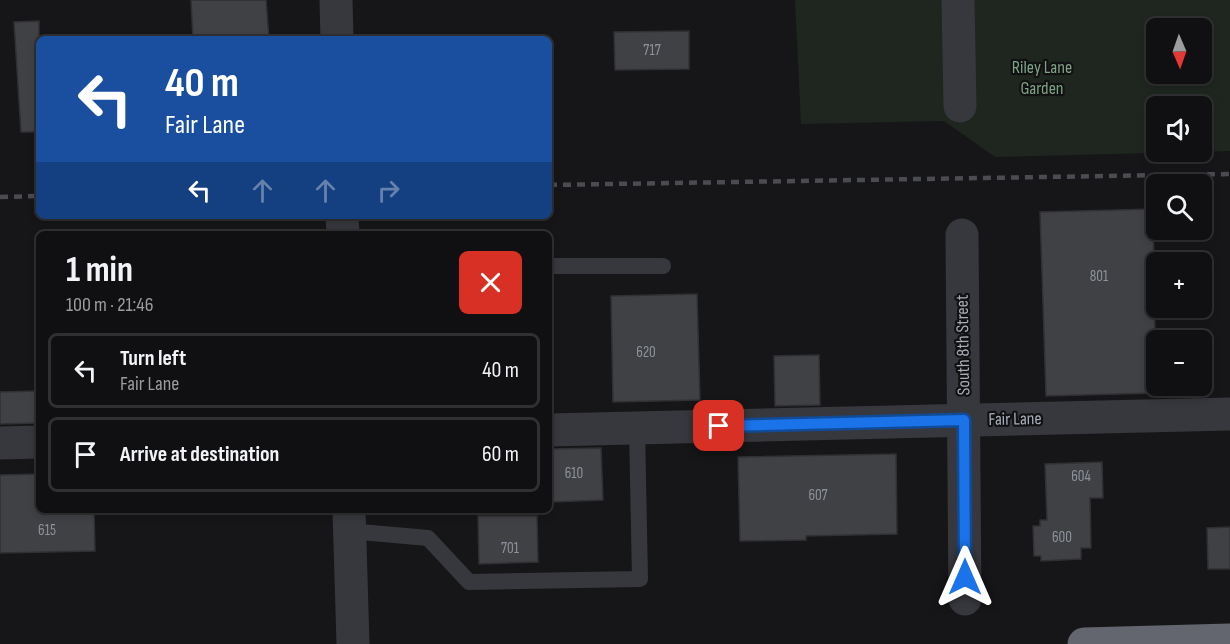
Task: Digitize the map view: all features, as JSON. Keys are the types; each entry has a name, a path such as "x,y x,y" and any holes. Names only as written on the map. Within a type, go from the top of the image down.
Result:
{"highway":[{"path":"1084,644 1230,640"}],"street":[{"path":"336,0 337,36"},
{"path":"958,0 960,106"},
{"name":"South 8th Street","path":"962,235 966,599"},
{"name":"Fair Lane","path":"552,430 1230,414"},
{"path":"0,443 36,442"},
{"path":"349,520 352,644"}],"lane":[{"path":"552,266 663,266"},
{"path":"349,520 428,538 469,582 640,579 637,428"}],"green space":[{"name":"Riley Lane Garden","path":"795,0 1230,0 1230,151 1212,152 1212,96 1146,96 1146,153 995,157 944,121 801,124"}],"building":[{"path":"191,0 266,0 269,36 193,36"},
{"path":"39,21 39,36 36,36 36,132 21,132 14,22"},
{"path":"689,31 689,69 615,70 614,32"},
{"path":"1146,209 1146,240 1154,240 1154,252 1146,252 1146,318 1155,318 1155,330 1146,330 1146,393 1046,396 1040,212"},
{"path":"697,294 700,400 613,402 611,296"},
{"path":"819,355 820,405 775,406 774,356"},
{"path":"36,391 36,423 0,424 0,392"},
{"path":"601,448 603,500 552,502 552,449"},
{"path":"896,454 897,534 806,536 806,540 740,541 738,457"},
{"path":"1102,462 1103,498 1090,498 1091,548 1081,548 1081,559 1041,561 1041,556 1034,556 1033,526 1040,526 1040,520 1047,520 1045,464"},
{"path":"36,474 36,513 94,513 95,551 0,553 0,475"},
{"path":"478,516 537,516 538,562 479,564"},
{"path":"1230,527 1230,569 1208,569 1207,528"}],"railway":[{"path":"552,185 1230,174"},
{"path":"0,197 36,196"}],"route":[{"path":"719,426 964,420 965,577"}]}
